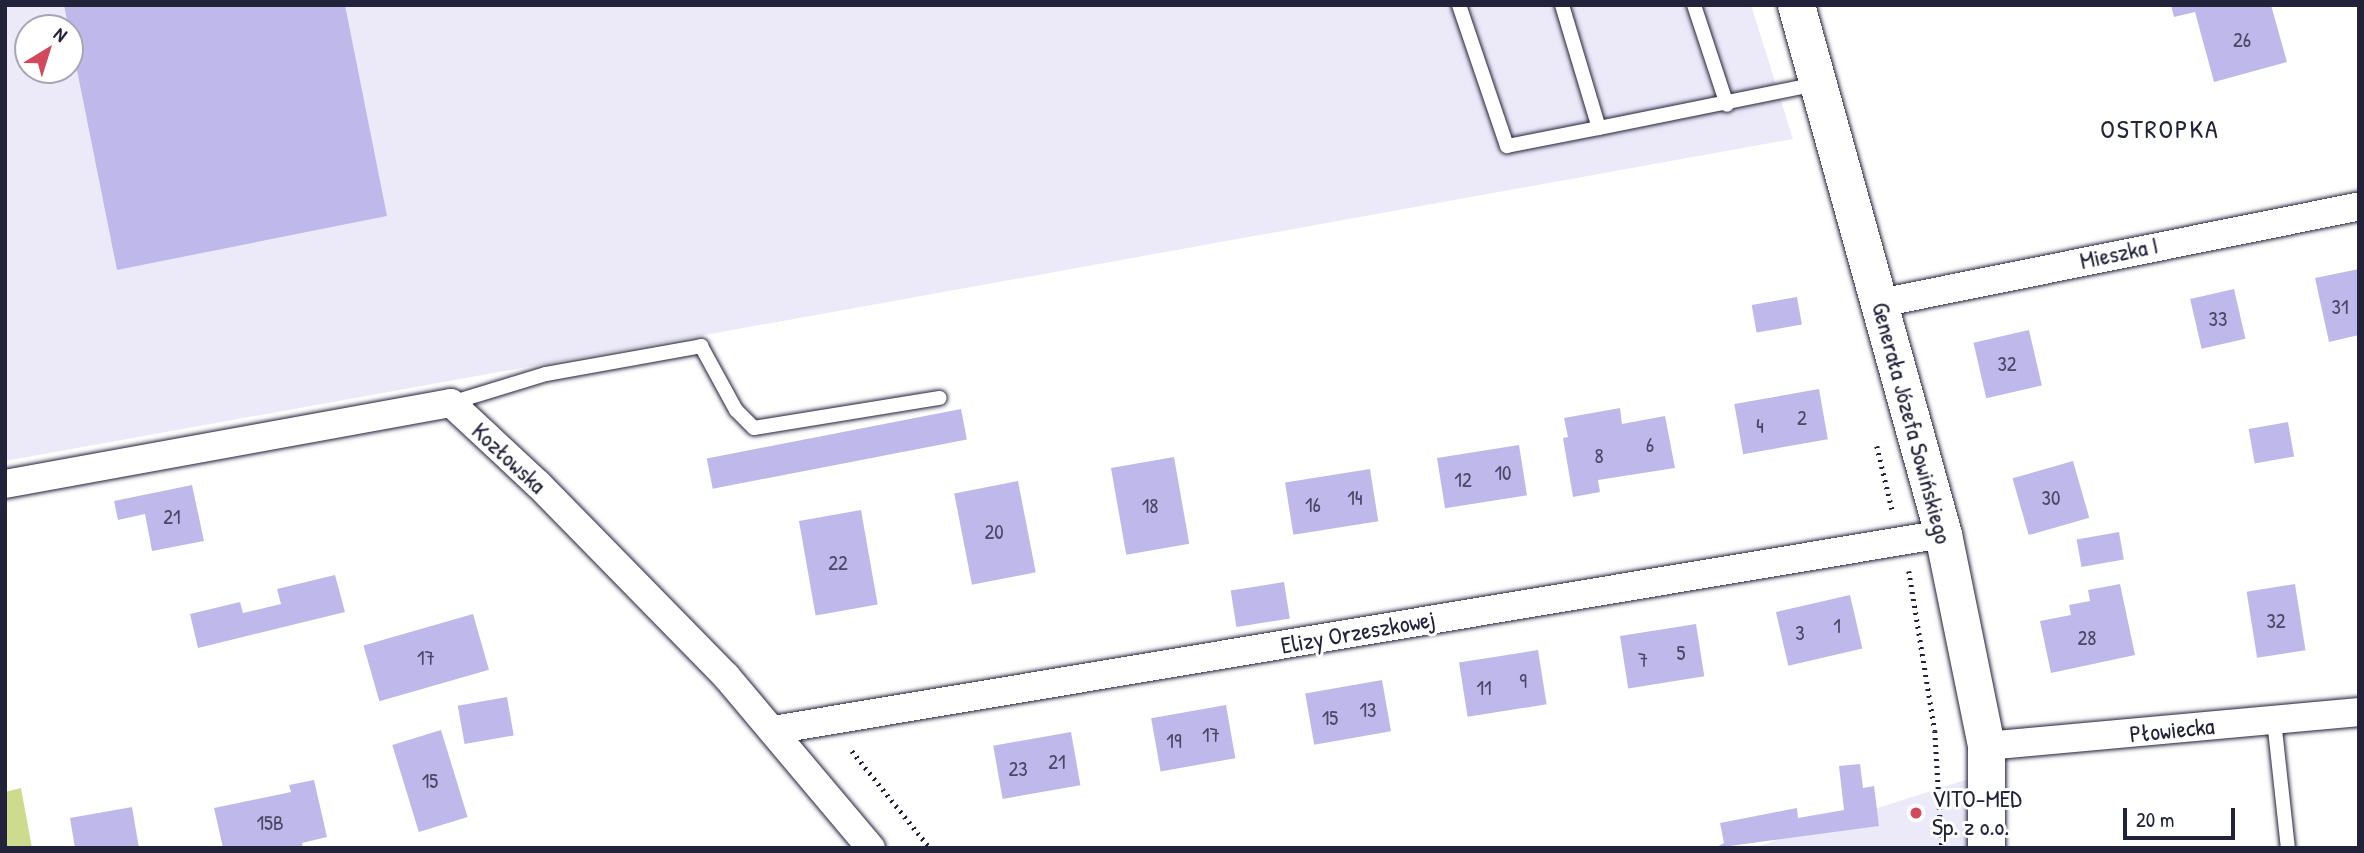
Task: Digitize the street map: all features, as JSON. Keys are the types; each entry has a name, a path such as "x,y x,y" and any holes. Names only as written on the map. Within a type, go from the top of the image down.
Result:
{"street":[{"name":"Generała Józefa Sowińskiego","path":"1796,5 1943,534 1986,746 1986,848"},
{"name":"Mieszka I","path":"1880,303 2359,206"},
{"name":"Kozłowska","path":"5,484 451,403 538,484 773,730 871,848"},
{"name":"Elizy Orzeszkowej","path":"773,730 1943,534"},
{"name":"Płowiecka","path":"1986,746 2359,712"}],"lane":[{"path":"1459,5 1507,146 1727,105 1818,84"},
{"path":"1562,5 1599,128"},
{"path":"1695,5 1727,105"},
{"path":"451,403 546,374 701,346 736,410 754,428 940,398"},
{"path":"2274,720 2288,848"}],"path":[{"path":"1908,566 1935,730 1942,848"},
{"path":"851,750 930,848"}],"shaded area":[{"path":"5,5 1751,5 1793,139 5,461"},
{"name":"VITO-MED Sp. z o.o.","path":"1972,778 1968,848 1752,848"}],"green space":[{"path":"21,788 32,848 5,848 5,792"}],"building":[{"path":"64,5 345,5 387,216 117,270 80,84 84,84 84,14 66,14"},
{"path":"2171,5 2271,5 2287,62 2214,82 2195,12 2174,17"},
{"path":"2359,269 2359,335 2329,342 2315,278"},
{"path":"2234,289 2245,339 2202,349 2190,299"},
{"path":"1797,297 1802,325 1757,333 1752,305"},
{"path":"2029,330 2042,386 1986,398 1973,343"},
{"path":"1819,389 1828,439 1743,454 1734,404"},
{"path":"1620,408 1622,424 1665,416 1675,468 1598,480 1600,492 1573,497 1563,438 1568,437 1564,418"},
{"path":"961,409 967,439 713,489 707,458"},
{"path":"2288,422 2294,456 2255,463 2249,429"},
{"path":"1519,445 1527,495 1445,508 1437,458"},
{"path":"1174,457 1189,544 1126,555 1111,468"},
{"path":"2073,461 2089,518 2029,535 2012,478"},
{"path":"1370,469 1378,521 1293,535 1285,482"},
{"path":"1018,481 1036,572 972,585 954,493"},
{"path":"192,485 204,541 152,551 145,514 118,520 114,501"},
{"path":"861,510 878,605 816,615 799,521"},
{"path":"2119,532 2124,560 2082,567 2077,539"},
{"path":"335,575 345,612 198,648 190,614 240,602 243,613 281,604 277,589"},
{"path":"1284,582 1290,619 1236,627 1231,590"},
{"path":"2120,584 2135,655 2051,673 2040,621 2071,615 2069,605 2090,601 2088,590"},
{"path":"2295,584 2305,650 2257,658 2247,592"},
{"path":"1850,595 1862,649 1788,666 1776,612"},
{"path":"473,614 489,670 379,701 363,645"},
{"path":"1696,624 1704,676 1628,688 1620,636"},
{"path":"1538,650 1547,704 1468,717 1459,663"},
{"path":"1382,680 1391,731 1314,745 1305,694"},
{"path":"507,697 514,735 465,744 458,706"},
{"path":"1226,705 1235,758 1161,771 1151,718"},
{"path":"441,730 468,817 419,832 392,745"},
{"path":"1071,732 1080,785 1003,799 993,746"},
{"path":"1860,764 1863,788 1874,786 1879,826 1715,848 1724,843 1720,823 1797,808 1798,818 1844,810 1839,766"},
{"path":"314,780 327,837 302,843 303,848 223,848 214,808 291,792 289,785"},
{"path":"132,807 139,848 75,848 70,818"}],"place":[{"name":"VITO-MED Sp. z o.o.","path":"1916,813"}],"district":[{"name":"OSTROPKA","path":"2160,129"}]}
